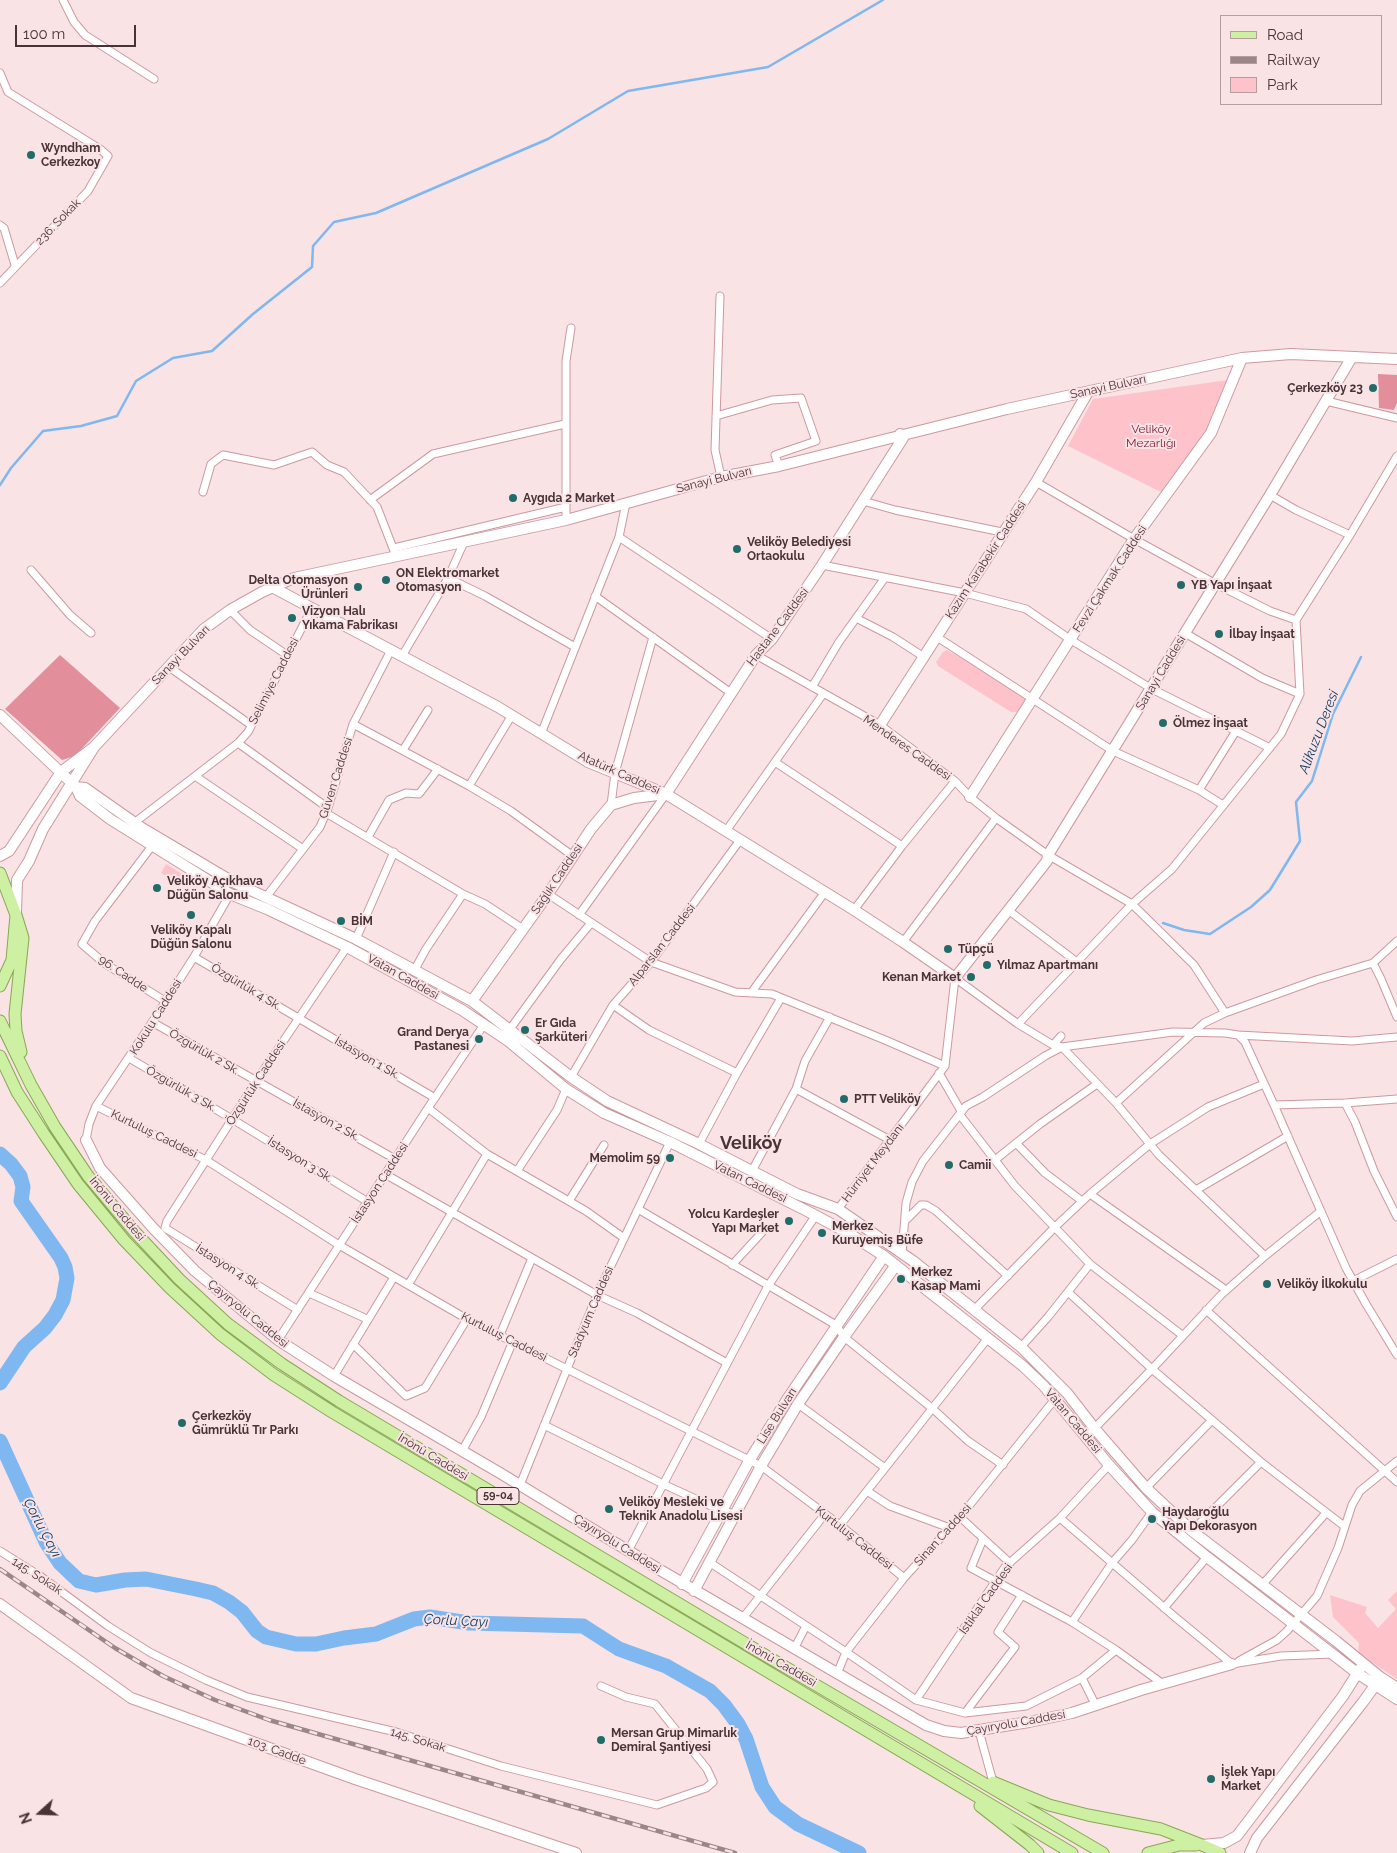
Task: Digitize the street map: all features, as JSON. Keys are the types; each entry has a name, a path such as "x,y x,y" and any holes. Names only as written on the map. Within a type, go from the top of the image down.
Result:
{"main road":[{"path":"0,874 23,938 15,1014 16,1031 31,1085"},
{"path":"0,986 12,960 16,915"},
{"name":"İnönü Caddesi","path":"0,1021 31,1085 55,1127 88,1176 134,1231 179,1278 228,1324 282,1364 347,1406 1103,1853"},
{"name":"59-04","path":"0,1056 17,1092 78,1184 124,1240 170,1288 220,1334 274,1375 340,1417 1072,1853"},
{"path":"0,1067 17,1092"},
{"path":"955,1766 1049,1806 1161,1830 1220,1853"},
{"path":"939,1774 1038,1853"},
{"path":"1148,1853 1179,1845 1202,1845"}],"street":[{"path":"63,0 74,22 86,34 154,78"},
{"name":"236. Sokak","path":"0,73 8,92 100,149 108,156 88,191 0,283"},
{"path":"0,225 4,228 16,265"},
{"path":"720,296 715,450 721,477"},
{"path":"566,520 566,361 571,328"},
{"name":"Sanayi Bulvarı","path":"94,747 204,629 230,610 272,587 294,578 395,552 464,542 566,520 721,477 779,466 900,434 1242,358 1291,354 1397,359"},
{"name":"Sanayi Caddesi","path":"955,978 1047,861 1048,855 1152,689 1352,357"},
{"name":"Fevzi Çakmak Caddesi","path":"970,797 1134,539 1211,433 1242,358"},
{"name":"Kazım Karabekir Caddesi","path":"880,725 1002,532 1036,482 1088,392"},
{"path":"716,416 772,400 801,398 816,441 775,455 779,466"},
{"path":"1326,401 1397,418"},
{"path":"370,500 433,454 565,424"},
{"name":"Hastane Caddesi","path":"666,794 756,655 772,638 822,565 903,438 900,434"},
{"path":"811,442 816,456"},
{"path":"203,492 211,464 223,455 274,465 312,452 327,465 344,472 377,507 395,552 566,508"},
{"path":"1018,1024 1132,904 1172,869 1281,734 1300,694 1296,620 1397,456"},
{"path":"1036,482 1216,584 1270,610 1296,620"},
{"path":"1270,495 1296,510 1350,535"},
{"path":"863,501 895,510 1002,532"},
{"path":"542,734 619,537 626,503"},
{"path":"619,537 772,638"},
{"path":"402,656 448,578 464,542"},
{"path":"822,565 884,579 965,593 1026,609 1071,640 1152,689 1270,748"},
{"path":"31,570 70,615 91,634"},
{"path":"448,578 485,596 575,647"},
{"path":"812,687 839,642 884,579"},
{"name":"Atatürk Caddesi","path":"272,587 512,715 588,762 666,794 854,910 955,978"},
{"path":"595,596 731,693"},
{"name":"Selimiye Caddesi","path":"134,823 238,743 248,732 312,608"},
{"path":"230,610 250,630 287,655"},
{"path":"856,618 924,657"},
{"path":"1185,633 1262,678 1300,694"},
{"path":"653,637 615,774 611,805 634,798 666,794"},
{"path":"937,637 1113,751 1199,790 1223,806"},
{"name":"Güven Caddesi","path":"266,898 320,827 327,811 353,724 390,650"},
{"name":"Menderes Caddesi","path":"756,655 880,725 955,781 970,797 996,818 1048,855 1132,904 1194,965 1225,1013"},
{"path":"169,667 251,725"},
{"path":"726,831 823,694"},
{"path":"403,750 428,710"},
{"name":"Vatan Caddesi","path":"0,715 74,784 80,796 110,819 230,894 267,908 347,947 462,1010 483,1026 507,1040 566,1089 604,1112 670,1142 816,1215 884,1256 1043,1384 1109,1465 1152,1512 1207,1557 1363,1664 1378,1681"},
{"path":"470,786 512,715"},
{"path":"353,724 470,786 511,811 573,856"},
{"path":"1199,790 1236,731"},
{"path":"238,743 327,811 368,838 463,894 485,904 523,929"},
{"path":"0,856 9,851 61,772 94,747"},
{"path":"16,915 17,880 29,861 43,829 74,784 94,747"},
{"path":"775,762 902,846"},
{"path":"368,838 389,800 406,792 419,794 438,769"},
{"path":"195,776 303,849"},
{"path":"854,910 902,846 955,781"},
{"name":"Vatan Caddesi","path":"74,784 85,788 134,823 233,882 356,939 472,1000 570,1078 607,1101 699,1144 797,1194 838,1209 902,1254 1021,1347 1066,1393 1094,1429 1146,1488 1192,1531 1262,1585 1333,1654 1358,1673 1378,1681"},
{"path":"579,915 666,794"},
{"name":"Sağlık Caddesi","path":"472,1000 548,894 591,828 611,805"},
{"path":"903,942 996,818"},
{"name":"Alparslan Caddesi","path":"570,1078 613,1005 651,962 740,840"},
{"name":"96. Cadde","path":"152,846 95,921 82,944 104,963 165,1001"},
{"path":"356,939 394,852"},
{"path":"751,993 825,892"},
{"name":"Kokulu Caddesi","path":"86,1140 89,1124 96,1106 194,956 230,894"},
{"path":"414,971 426,949 463,894"},
{"path":"548,894 651,962 735,992 772,994 944,1066"},
{"path":"1008,910 1077,962"},
{"path":"510,1029 561,959 591,923"},
{"path":"1116,1103 1204,1023 1225,1013 1316,980 1373,963 1397,941"},
{"name":"Özgürlük Caddesi","path":"167,1221 256,1081 347,947"},
{"name":"Özgürlük 4 Sk.","path":"194,956 299,1018"},
{"path":"1373,963 1397,1017"},
{"path":"955,978 1018,1024 1053,1045 1062,1048 1116,1103 1158,1155 1265,1256"},
{"name":"Hürriyet Meydanı","path":"838,1209 944,1066 955,978"},
{"path":"699,1144 737,1073 781,998"},
{"path":"613,1005 649,1030 737,1073"},
{"path":"474,1019 481,1007"},
{"path":"752,1171 796,1089 805,1061 830,1017"},
{"name":"İstasyon 1 Sk.","path":"299,1018 435,1098"},
{"name":"Özgürlük 2 Sk.","path":"152,1022 256,1081"},
{"name":"İstasyon Caddesi","path":"278,1340 483,1026"},
{"path":"902,1254 906,1203 912,1182 923,1161 960,1113 966,1106 1045,1056 1062,1048 1173,1032 1225,1032 1238,1035 1352,1041 1397,1037"},
{"path":"1238,1035 1245,1042 1353,1281 1397,1355"},
{"path":"1053,1045 1061,1036"},
{"name":"Özgürlük 3 Sk.","path":"129,1058 232,1119"},
{"path":"940,1073 960,1113 1015,1186 1090,1264 1182,1335"},
{"name":"İstasyon 2 Sk.","path":"256,1081 395,1159"},
{"path":"995,1160 1097,1084"},
{"path":"974,1310 1054,1226 1150,1144 1208,1107 1264,1084"},
{"path":"517,1171 557,1110 566,1089"},
{"path":"796,1089 890,1140"},
{"path":"1274,1105 1344,1104 1397,1099"},
{"path":"1344,1104 1355,1122 1374,1171 1397,1217"},
{"name":"Kurtuluş Caddesi","path":"96,1106 206,1160 339,1245 467,1319 761,1466 840,1525 904,1578"},
{"path":"428,1108 487,1154 586,1211 624,1238"},
{"name":"İstasyon 3 Sk.","path":"232,1119 368,1202"},
{"path":"1196,1190 1288,1136"},
{"name":"Çayıryolu Caddesi","path":"86,1140 100,1168 153,1228 195,1271 278,1340 334,1376 520,1485 682,1584 926,1725 944,1731 961,1733 1072,1713 1232,1664"},
{"name":"Stadyum Caddesi","path":"520,1485 597,1295 670,1142"},
{"path":"1016,1143 1045,1174 1082,1201"},
{"path":"569,1201 604,1145"},
{"path":"408,1285 487,1154"},
{"path":"385,1174 597,1295 637,1313 727,1363"},
{"path":"1090,1194 1226,1290"},
{"path":"905,1221 922,1205 926,1204 1008,1276"},
{"path":"638,1209 836,1325 844,1337 968,1440 1003,1465"},
{"path":"1086,1437 1226,1290 1322,1211"},
{"path":"628,1551 768,1286 816,1215"},
{"name":"İstasyon 4 Sk.","path":"167,1221 165,1228 298,1310"},
{"path":"732,1264 766,1228"},
{"name":"Lise Bulvarı","path":"682,1584 749,1461 782,1407 884,1256"},
{"path":"500,1335 532,1258"},
{"path":"1353,1281 1397,1259"},
{"path":"1021,1347 1090,1264"},
{"name":"Lise Bulvarı","path":"694,1591 761,1466 798,1404 896,1265"},
{"path":"334,1376 394,1276"},
{"path":"1068,1292 1152,1369 1261,1462 1344,1526"},
{"path":"309,1293 367,1319"},
{"path":"1206,1310 1397,1482"},
{"path":"353,1344 406,1396 425,1388 467,1319"},
{"path":"840,1525 988,1338"},
{"path":"462,1451 481,1417 513,1342"},
{"path":"788,1398 885,1468"},
{"name":"Sinan Caddesi","path":"837,1674 846,1652 904,1578 960,1517 1055,1399"},
{"path":"782,1407 798,1404"},
{"path":"1146,1488 1212,1420"},
{"path":"544,1426 663,1484 722,1511 735,1514"},
{"path":"1232,1664 1277,1640 1317,1596 1338,1548 1352,1505 1360,1491 1397,1461"},
{"path":"1192,1531 1261,1462"},
{"name":"İstiklal Caddesi","path":"916,1700 995,1582 1010,1563 1060,1518 1109,1465"},
{"path":"867,1491 890,1506 950,1528"},
{"path":"1072,1622 1112,1563 1132,1540 1152,1512"},
{"path":"742,1619 825,1514"},
{"path":"1262,1585 1326,1514"},
{"path":"960,1517 1010,1563"},
{"path":"1060,1518 1232,1664 1281,1656 1333,1654"},
{"path":"983,1540 971,1568 1072,1622 1116,1650 1163,1684"},
{"name":"145. Sokak","path":"0,1551 40,1576 108,1626 151,1653 206,1680 247,1697 396,1732 501,1766 657,1805 706,1788 713,1782 707,1769 655,1704 626,1697 601,1686"},
{"path":"1164,1608 1207,1557"},
{"path":"709,1562 916,1700 965,1713 1026,1706 1082,1678 1116,1650"},
{"path":"965,1713 1015,1647 998,1632 1022,1595"},
{"name":"103. Cadde","path":"0,1604 131,1698 355,1779 576,1853"},
{"path":"794,1649 806,1626"},
{"path":"1202,1845 1224,1843 1237,1836 1343,1696 1363,1664"},
{"path":"1082,1678 1096,1706"},
{"path":"1378,1681 1397,1688"},
{"path":"1378,1681 1397,1699"},
{"path":"1250,1853 1257,1838 1378,1681"},
{"path":"979,1731 993,1782"}],"green space":[{"name":"Veliköy Mezarlığı","path":"1235,379 1209,430 1165,494 1068,446 1093,399"},
{"path":"947,650 1024,694 1026,700 1017,712 1011,712 938,666 936,662 943,652"},
{"path":"166,864 184,875 179,884 161,873"},
{"path":"1397,1591 1397,1679 1358,1653 1359,1643 1333,1617 1330,1595 1367,1607 1365,1613 1378,1628 1396,1609 1388,1600"}],"shaded area":[{"path":"1378,374 1397,375 1397,403 1394,410 1379,408"},
{"path":"60,655 120,708 75,756 62,760 5,709"}],"waterway":[{"path":"0,485 11,468 43,431 81,426 117,416 136,381 173,358 212,351 253,314 312,267 313,246 334,222 376,213 548,139 628,91 768,67 883,0"},
{"name":"Alikuzu Deresi","path":"1163,923 1184,930 1210,934 1251,907 1270,890 1300,841 1296,802 1312,781 1333,714 1361,657"},
{"name":"Çorlu Çayı","path":"0,1154 20,1176 23,1187 21,1201 61,1258 67,1278 63,1300 55,1315 45,1328 24,1347 0,1383"},
{"name":"Çorlu Çayı","path":"0,1441 46,1542 60,1563 79,1581 96,1585 125,1580 146,1579 213,1593 242,1612 257,1631 266,1637 296,1644 316,1644 376,1634 414,1619 430,1617 469,1623 583,1626 619,1649 666,1666 710,1691 724,1705 738,1724 746,1739 762,1787 775,1807 798,1824 859,1853"}],"railway":[{"path":"0,1569 115,1648 163,1676 215,1700 269,1720 735,1853"}],"place":[{"name":"Wyndham Cerkezkoy","path":"31,155"},
{"name":"Çerkezköy 23","path":"1373,388"},
{"name":"Aygıda 2 Market","path":"513,498"},
{"name":"Veliköy Belediyesi Ortaokulu","path":"737,549"},
{"name":"ON Elektromarket Otomasyon","path":"386,580"},
{"name":"YB Yapı İnşaat","path":"1181,585"},
{"name":"Delta Otomasyon Ürünleri","path":"358,587"},
{"name":"Vizyon Halı Yıkama Fabrikası","path":"292,618"},
{"name":"İlbay İnşaat","path":"1219,634"},
{"name":"Ölmez İnşaat","path":"1163,723"},
{"name":"Veliköy Açıkhava Düğün Salonu","path":"157,888"},
{"name":"Veliköy Kapalı Düğün Salonu","path":"191,915"},
{"name":"BİM","path":"341,921"},
{"name":"Tüpçü","path":"948,949"},
{"name":"Yılmaz Apartmanı","path":"987,965"},
{"name":"Kenan Market","path":"971,977"},
{"name":"Er Gıda Şarküteri","path":"525,1030"},
{"name":"Grand Derya Pastanesi","path":"479,1039"},
{"name":"PTT Veliköy","path":"844,1099"},
{"name":"Memolim 59","path":"670,1158"},
{"name":"Camii","path":"949,1165"},
{"name":"Yolcu Kardeşler Yapı Market","path":"789,1221"},
{"name":"Merkez Kuruyemiş Büfe","path":"822,1233"},
{"name":"Merkez Kasap Mami","path":"901,1279"},
{"name":"Veliköy İlkokulu","path":"1267,1284"},
{"name":"Çerkezköy Gümrüklü Tır Parkı","path":"182,1423"},
{"name":"Veliköy Mesleki ve Teknik Anadolu Lisesi","path":"609,1509"},
{"name":"Haydaroğlu Yapı Dekorasyon","path":"1152,1519"},
{"name":"Mersan Grup Mimarlık Demiral Şantiyesi","path":"601,1740"},
{"name":"İşlek Yapı Market","path":"1211,1779"}],"district":[{"name":"Veliköy","path":"751,1144"}]}
